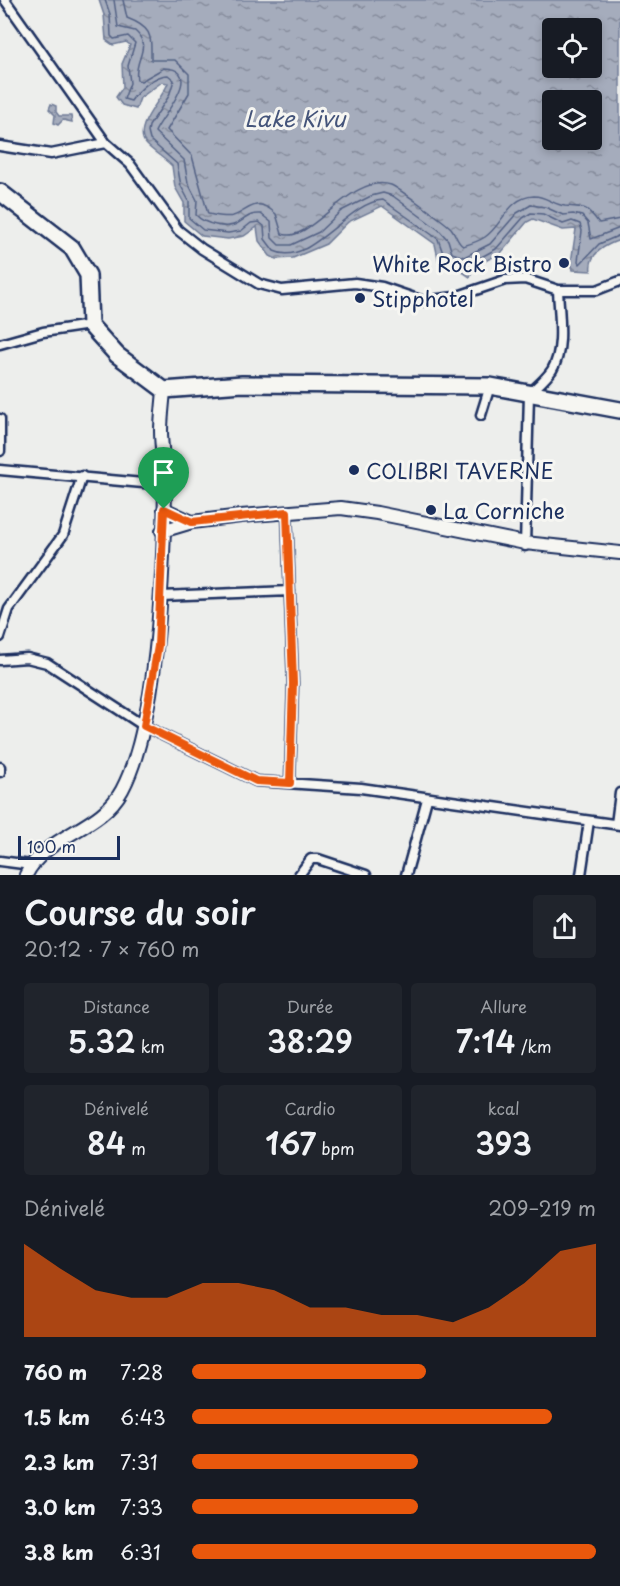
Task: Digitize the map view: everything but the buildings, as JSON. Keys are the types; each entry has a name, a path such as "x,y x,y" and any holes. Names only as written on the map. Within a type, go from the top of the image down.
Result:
{"highway":[{"path":"0,192 72,248 82,261 91,290 90,325 117,355 164,390 242,384 490,386 620,410"}],"street":[{"path":"5,0 106,143 130,164 189,240 269,288 295,290 356,283 382,287 423,301 455,297 505,280 525,279 558,290 597,290 620,281"},
{"path":"0,146 51,154 106,143"},
{"path":"525,546 529,394 552,371 555,364 559,348 558,290"},
{"path":"0,344 43,332 90,325"},
{"path":"481,415 490,386"},
{"path":"0,861 28,870 47,848 103,816 123,788 144,726 158,646 165,485 161,430 164,390"},
{"path":"0,419 0,452"},
{"path":"0,470 165,485"},
{"path":"0,637 9,609 63,535 82,476"},
{"path":"162,531 192,522 341,508 427,528 620,560"},
{"path":"164,509 192,522"},
{"path":"287,512 293,683 290,783"},
{"path":"525,546 620,554"},
{"path":"161,596 290,591"},
{"path":"0,660 27,658 47,663 144,726 256,781 362,788 618,825 620,793"},
{"path":"0,767 0,772"},
{"path":"406,875 427,799"},
{"path":"581,875 589,821"},
{"path":"298,875 311,859 318,859 366,875"}],"water":[{"name":"Lake Kivu","path":"99,0 620,0 620,240 603,248 595,255 591,271 573,270 571,263 576,229 563,230 533,219 527,222 501,253 473,267 470,277 455,267 440,267 435,244 382,206 348,222 326,244 293,258 276,259 270,256 259,241 257,227 244,236 228,239 202,236 184,221 184,203 175,187 172,166 147,145 143,138 142,131 149,114 168,83 162,82 140,98 136,109 122,105 116,97 123,87 122,64 130,45 126,42 113,45 106,40 104,15"},
{"path":"51,104 56,106 59,116 71,116 72,122 63,120 58,125 54,123 55,115 49,109"}],"place":[{"name":"White Rock Bistro","path":"564,263"},
{"name":"Stipphotel","path":"360,298"},
{"name":"COLIBRI TAVERNE","path":"354,470"},
{"name":"La Corniche","path":"431,510"}],"route":[{"path":"164,509 192,522 287,512 293,683 290,783 256,781 144,726 158,646 164,509"}]}
